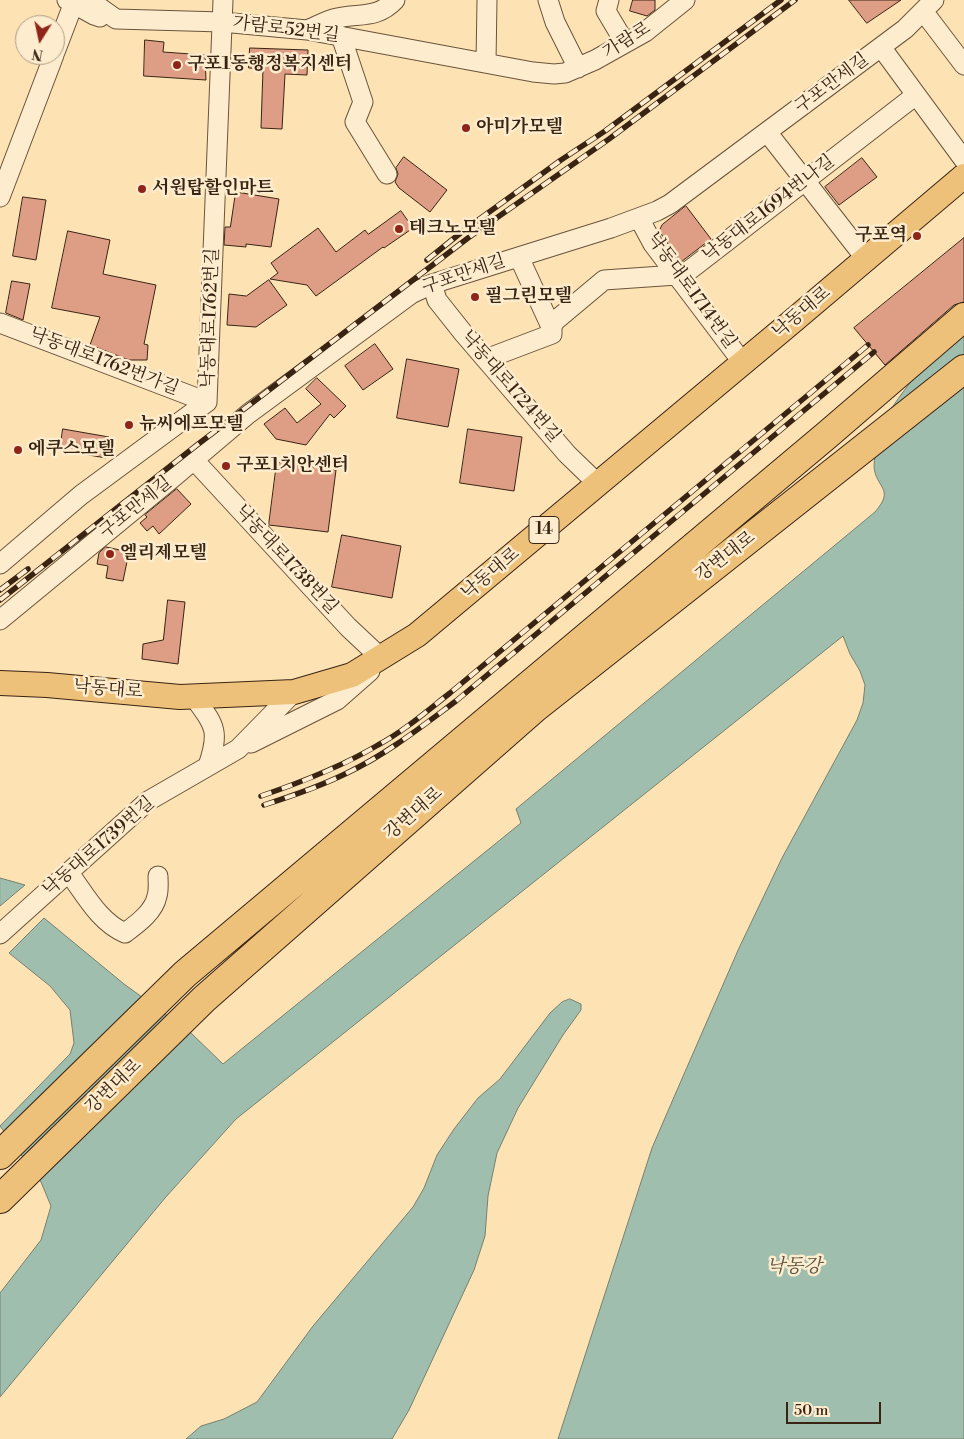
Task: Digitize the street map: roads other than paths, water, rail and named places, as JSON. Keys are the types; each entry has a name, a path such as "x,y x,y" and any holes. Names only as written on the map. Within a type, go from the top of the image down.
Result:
{"highway":[{"name":"강변대로","path":"0,1155 185,974 827,435 964,317"},
{"name":"강변대로","path":"0,1199 204,999 535,708 964,369"}],"main road":[{"name":"낙동대로","path":"0,683 47,685 180,697 294,692 352,674 417,635 964,176"},
{"path":"0,668 47,685"}],"street":[{"name":"낙동대로1762번길","path":"0,564 81,495 208,402 223,0"},
{"path":"307,30 336,18 380,12 396,0"},
{"path":"486,63 487,0"},
{"path":"548,0 571,70"},
{"path":"609,0 606,12 625,43"},
{"name":"가람로","path":"571,70 595,60 645,32 685,0"},
{"name":"가람로52번길","path":"76,2 94,15 116,19 222,22 307,30 544,73 571,70"},
{"path":"65,28 76,2"},
{"path":"928,6 963,62"},
{"name":"구포만세길","path":"0,620 248,414 373,320 412,294 432,284 639,218 670,204 905,29 928,6"},
{"path":"341,36 363,102 355,122 387,174"},
{"path":"881,47 964,160"},
{"path":"0,197 50,65"},
{"name":"낙동대로1694번나길","path":"486,359 552,334 555,321 604,280 677,275 687,272 916,95"},
{"path":"768,132 866,259"},
{"name":"낙동대로1714번길","path":"639,218 653,244 743,363"},
{"path":"519,257 552,329"},
{"name":"낙동대로1724번길","path":"432,284 437,300 568,454 598,484"},
{"name":"낙동대로1762번가길","path":"0,323 208,402"},
{"name":"낙동대로1738번길","path":"194,460 348,627 389,653"},
{"path":"238,749 337,700 389,653"},
{"name":"낙동대로1739번길","path":"0,934 148,801 238,749 294,692"},
{"path":"194,696 211,721 216,733 215,746 208,766"},
{"path":"69,873 105,920 114,928 125,933 154,906 158,896 158,876"}],"water":[{"name":"낙동강","path":"964,324 964,1439 558,1439 652,1148 739,948 782,858 857,720 863,703 865,685 843,636 236,1119 165,1198 0,1397 0,1293 41,1240 51,1206 41,1182 0,1126 70,1054 74,1043 70,1010 50,986 9,953 44,918 124,984 190,1032 223,1064 521,823 516,809 875,512 884,498 883,488 875,473 874,466 875,450 882,425 908,385"},
{"path":"0,878 25,885 0,906"},
{"path":"570,999 581,1004 581,1010 563,1035 518,1108 497,1153 488,1196 485,1236 474,1270 409,1410 392,1439 186,1439 201,1426 224,1419 257,1402 313,1326 413,1207 424,1188 437,1155 478,1098 500,1079 550,1013 562,1002"}],"railway":[{"path":"427,260 463,231 561,160 605,131 781,0"},
{"path":"0,600 197,445 468,238 609,139 795,0"},
{"path":"261,796 336,767 397,734 450,693 868,345"},
{"path":"264,805 317,786 362,766 430,721 874,352"},
{"path":"0,590 28,569"}],"place":[{"name":"구포1동행정복지센터","path":"177,65"},
{"name":"아미가모텔","path":"466,128"},
{"name":"서원탑할인마트","path":"142,189"},
{"name":"테크노모텔","path":"399,229"},
{"name":"구포역","path":"917,236"},
{"name":"필그린모텔","path":"475,297"},
{"name":"뉴씨에프모텔","path":"129,425"},
{"name":"에쿠스모텔","path":"18,450"},
{"name":"구포1치안센터","path":"226,466"},
{"name":"엘리제모텔","path":"110,554"}]}
